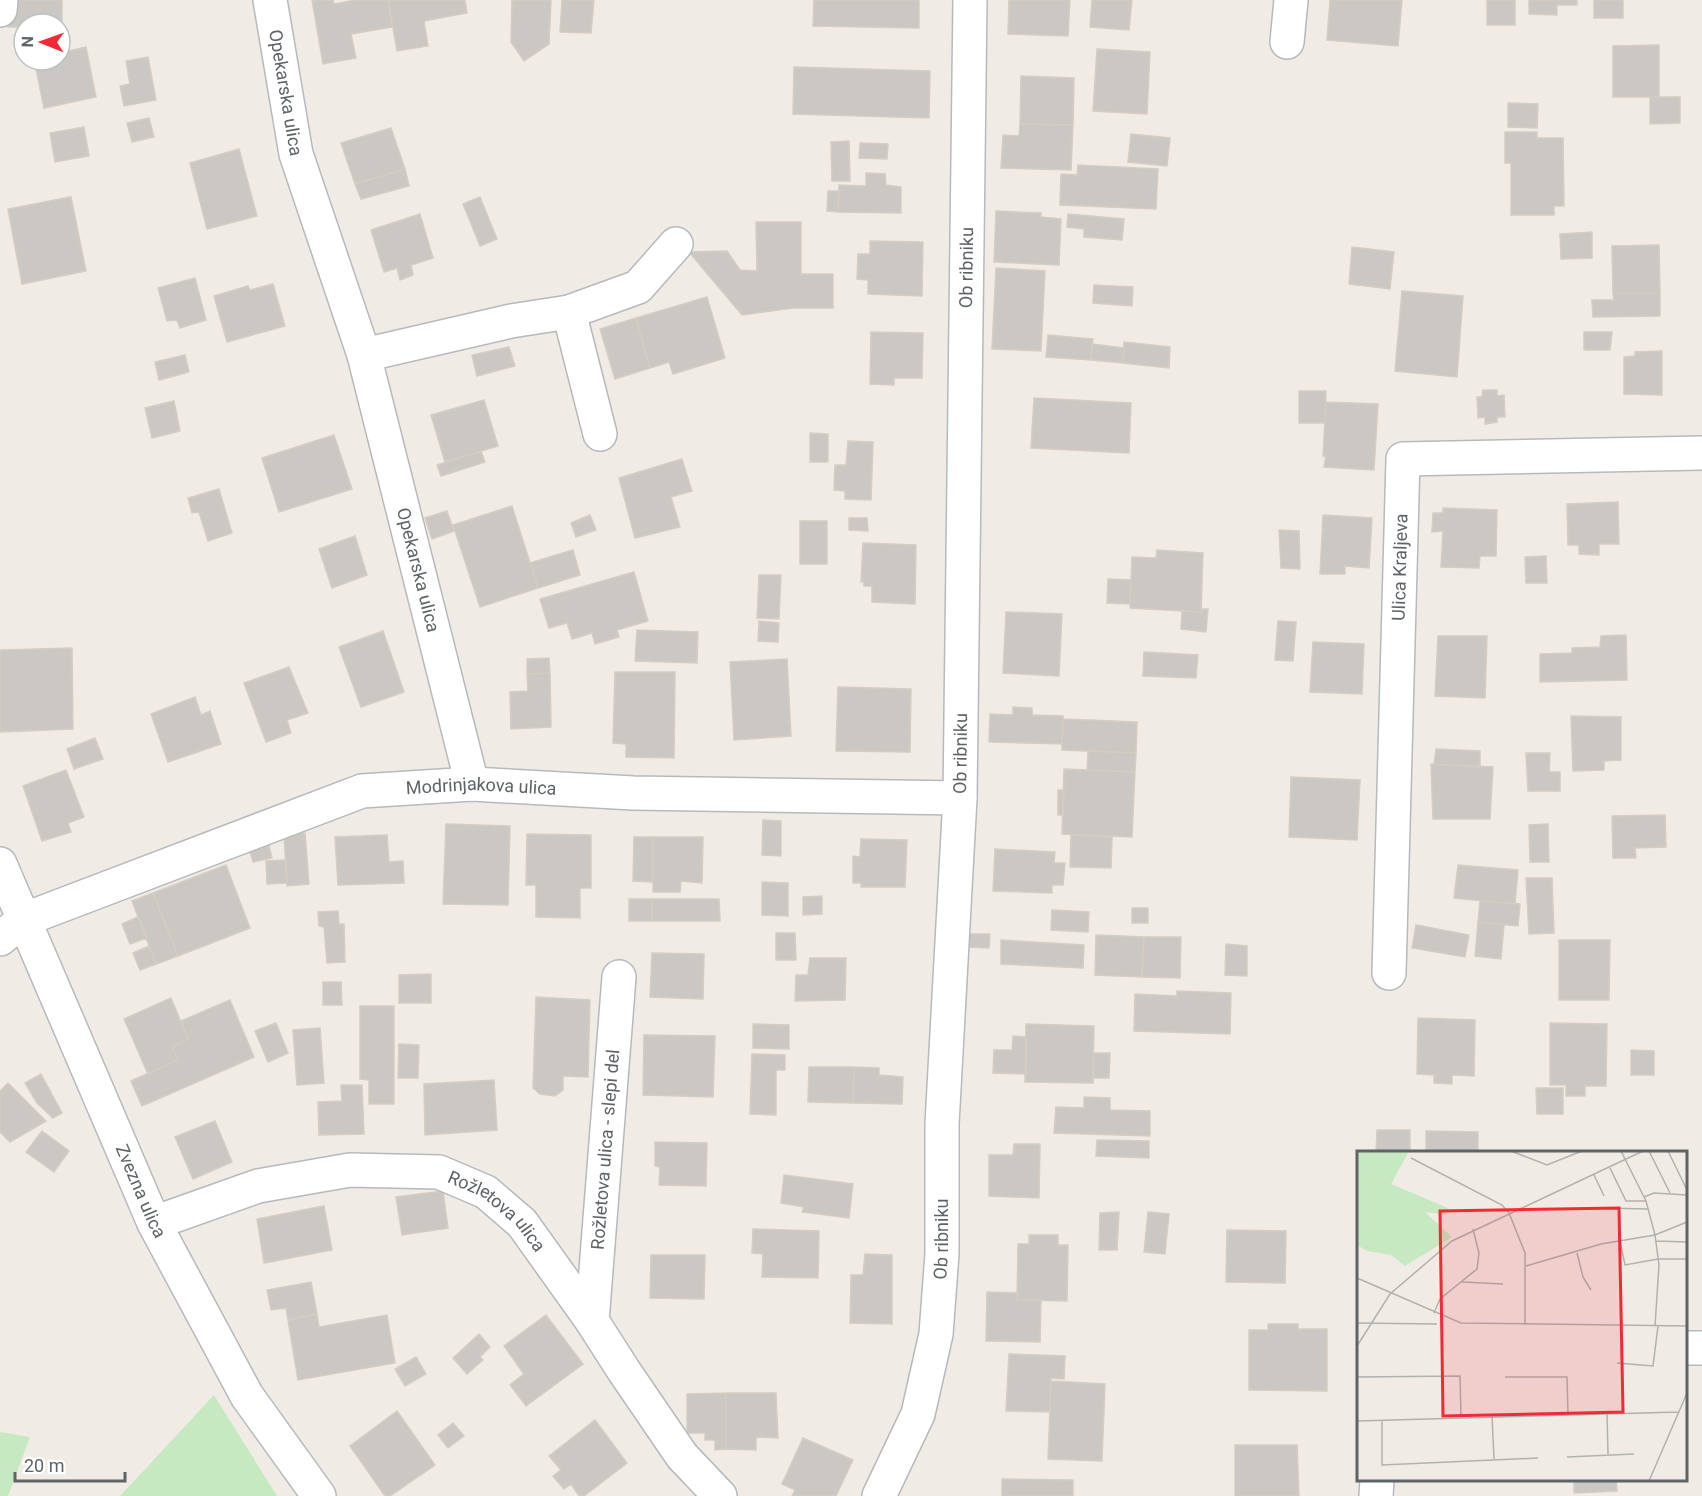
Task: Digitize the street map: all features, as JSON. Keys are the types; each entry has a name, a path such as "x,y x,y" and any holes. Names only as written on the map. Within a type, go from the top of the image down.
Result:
{"street":[{"path":"0,10 1,0"},
{"name":"Opekarska ulica","path":"270,0 296,154 364,355 472,784"},
{"name":"Ob ribniku","path":"879,1496 918,1414 936,1334 942,1254 942,1124 960,798 970,0"},
{"path":"1287,42 1291,0"},
{"path":"364,355 511,321 569,312 638,288 676,244"},
{"path":"569,312 600,434"},
{"name":"Ulica Kraljeva","path":"1389,973 1402,459 1702,453"},
{"name":"Modrinjakova ulica","path":"12,929 362,791 472,784 633,793 960,798"},
{"name":"Zvezna ulica","path":"0,864 12,929 154,1223 247,1396 319,1496"},
{"name":"Rožletova ulica - slepi del","path":"592,1321 619,977"},
{"name":"Rožletova ulica","path":"154,1223 258,1186 350,1170 439,1172 486,1192 522,1223 592,1321 681,1456 720,1496"},
{"path":"1376,1496 1377,1481"}],"green space":[{"path":"214,1395 277,1496 120,1496"},
{"path":"0,1432 30,1437 8,1496 0,1496"}],"building":[{"path":"8,0 62,0 62,12 12,12 12,27 8,27"},
{"path":"312,0 333,0 334,4 356,0 388,0 393,27 351,34 356,58 323,64"},
{"path":"388,0 465,0 467,13 424,21 428,46 397,51"},
{"path":"512,0 551,0 549,44 524,61 511,42"},
{"path":"562,0 594,0 591,33 560,32"},
{"path":"814,0 919,0 919,28 813,26"},
{"path":"1009,0 1070,0 1068,36 1008,34"},
{"path":"1092,0 1132,0 1129,30 1090,27"},
{"path":"1330,0 1402,0 1398,46 1327,40"},
{"path":"1487,0 1515,0 1515,25 1487,25"},
{"path":"1529,0 1577,0 1577,5 1557,5 1557,15 1529,14"},
{"path":"1594,0 1623,0 1623,18 1594,18"},
{"path":"1659,45 1659,97 1613,97 1613,46"},
{"path":"86,47 96,97 44,108 37,72 72,72 72,50"},
{"path":"1097,49 1150,52 1147,114 1093,111"},
{"path":"148,57 156,100 124,106 120,86 130,84 126,61"},
{"path":"794,67 930,71 929,118 793,114"},
{"path":"1021,76 1074,78 1073,125 1020,124"},
{"path":"1650,97 1680,97 1680,123 1650,124"},
{"path":"1508,103 1538,104 1537,128 1508,127"},
{"path":"149,118 154,137 132,142 127,123"},
{"path":"1020,124 1073,125 1071,170 1001,168 1003,135 1019,136"},
{"path":"84,127 89,156 55,162 50,133"},
{"path":"391,128 405,169 355,184 341,143"},
{"path":"1505,132 1537,132 1537,138 1563,138 1564,206 1554,206 1554,215 1511,215 1511,163 1505,163"},
{"path":"1131,134 1170,138 1167,166 1128,162"},
{"path":"849,141 850,181 832,181 831,142"},
{"path":"860,143 888,144 887,159 859,158"},
{"path":"239,149 257,216 207,229 190,163"},
{"path":"1078,165 1158,169 1156,209 1060,205 1061,174 1077,175"},
{"path":"405,169 409,186 361,199 355,184"},
{"path":"866,173 885,174 886,185 901,187 901,213 838,212 839,185 866,186"},
{"path":"828,191 839,191 838,212 827,211"},
{"path":"71,197 86,271 22,284 8,209"},
{"path":"480,197 497,239 480,246 463,204"},
{"path":"996,211 1041,213 1041,217 1061,219 1059,265 994,262"},
{"path":"420,214 433,258 411,265 413,275 400,280 397,268 384,272 371,230"},
{"path":"1068,214 1124,219 1122,240 1084,237 1084,229 1067,227"},
{"path":"756,222 801,222 801,274 833,274 833,308 793,308 742,315 689,252 727,251 740,270 757,271"},
{"path":"1592,232 1592,258 1561,259 1560,234"},
{"path":"870,241 923,242 922,296 868,294 868,280 857,279 858,254 870,254"},
{"path":"1659,245 1660,293 1613,293 1612,246"},
{"path":"1352,247 1394,252 1390,289 1349,284"},
{"path":"996,268 1045,271 1041,351 992,349"},
{"path":"195,278 206,320 180,328 177,320 167,321 158,288"},
{"path":"273,284 285,326 227,342 214,296 248,286 250,290"},
{"path":"1094,285 1133,287 1132,306 1093,303"},
{"path":"1402,291 1463,296 1457,377 1395,371"},
{"path":"1613,293 1660,293 1660,316 1593,317 1592,300 1614,300"},
{"path":"707,297 725,358 673,374 669,362 650,368 636,318"},
{"path":"636,318 650,368 615,379 600,329"},
{"path":"871,332 923,333 922,378 894,378 894,385 870,384"},
{"path":"1584,332 1612,332 1610,350 1584,350"},
{"path":"1048,335 1093,339 1091,360 1046,357"},
{"path":"1124,342 1170,347 1169,368 1123,363"},
{"path":"1092,344 1124,348 1123,363 1091,360"},
{"path":"509,347 515,366 477,376 472,355"},
{"path":"1662,351 1662,395 1624,394 1624,357 1635,356 1635,352"},
{"path":"185,355 189,372 159,380 155,362"},
{"path":"1483,390 1497,390 1497,396 1504,395 1505,417 1497,417 1497,422 1485,424 1485,417 1478,418 1477,397 1482,397"},
{"path":"1299,391 1326,391 1325,423 1299,423"},
{"path":"1034,398 1131,403 1129,453 1031,448"},
{"path":"484,400 498,446 445,462 431,415"},
{"path":"174,401 180,431 152,438 145,408"},
{"path":"1326,402 1378,404 1374,470 1324,467"},
{"path":"810,433 828,434 828,462 810,462"},
{"path":"334,435 352,489 279,512 262,458"},
{"path":"848,441 873,442 871,500 845,499 845,491 834,490 835,465 846,465"},
{"path":"481,451 485,462 441,476 437,465"},
{"path":"682,459 692,491 671,497 680,527 635,538 619,478"},
{"path":"219,489 232,533 208,541 199,512 192,513 188,498"},
{"path":"1618,502 1619,544 1599,544 1599,555 1579,554 1579,545 1568,545 1567,504"},
{"path":"512,506 538,588 480,607 453,525"},
{"path":"1443,508 1497,510 1496,556 1480,556 1479,568 1441,567 1443,531 1432,532 1433,513 1443,513"},
{"path":"447,511 454,531 432,539 425,518"},
{"path":"590,515 596,530 576,537 571,523"},
{"path":"1323,515 1372,518 1369,568 1345,566 1345,574 1320,574"},
{"path":"849,518 867,518 868,531 849,530"},
{"path":"800,521 827,521 827,564 800,564"},
{"path":"1279,530 1299,531 1300,569 1281,568"},
{"path":"355,536 367,575 332,588 319,549"},
{"path":"863,543 916,545 915,604 872,602 872,586 864,586 864,582 861,582"},
{"path":"573,550 580,575 538,588 530,563"},
{"path":"1157,550 1203,553 1201,612 1130,608 1132,557 1156,558"},
{"path":"1546,556 1547,583 1526,583 1525,557"},
{"path":"634,572 648,621 617,630 619,637 595,644 592,633 572,639 567,623 549,628 540,599"},
{"path":"759,575 781,575 779,619 757,618"},
{"path":"1108,579 1131,580 1130,604 1107,603"},
{"path":"1201,609 1208,609 1206,632 1181,629 1182,611 1201,612"},
{"path":"1006,612 1062,614 1059,676 1003,673"},
{"path":"759,621 779,623 778,642 758,641"},
{"path":"1278,621 1296,622 1293,661 1275,660"},
{"path":"637,630 698,632 697,663 635,661"},
{"path":"383,631 404,692 361,707 339,647"},
{"path":"1626,635 1627,680 1540,682 1540,654 1572,653 1572,648 1600,647 1601,636"},
{"path":"1438,636 1487,636 1485,698 1435,696"},
{"path":"1313,642 1364,644 1362,694 1310,692"},
{"path":"72,648 73,729 0,732 0,650"},
{"path":"1144,652 1198,655 1196,678 1143,676"},
{"path":"549,658 550,673 527,674 527,659"},
{"path":"787,659 791,736 734,740 730,662"},
{"path":"289,667 308,713 287,720 291,733 266,742 244,683"},
{"path":"615,672 675,672 674,758 626,757 626,744 613,743"},
{"path":"550,673 551,727 511,729 510,692 528,691 527,674"},
{"path":"838,687 911,689 910,752 836,751"},
{"path":"195,697 201,715 210,711 221,744 168,762 151,714"},
{"path":"1013,707 1032,708 1032,715 1063,716 1062,744 989,742 990,714 1013,715"},
{"path":"1571,716 1621,717 1621,760 1604,761 1604,770 1573,771"},
{"path":"1063,719 1137,722 1136,753 1062,750"},
{"path":"95,738 103,759 74,769 67,749"},
{"path":"1436,749 1480,751 1480,767 1434,764"},
{"path":"1088,751 1136,753 1135,772 1087,770"},
{"path":"1526,753 1550,753 1549,772 1560,772 1560,791 1528,791"},
{"path":"1431,764 1493,767 1490,819 1433,819"},
{"path":"1064,769 1135,772 1132,837 1062,834"},
{"path":"66,770 84,817 68,823 71,832 42,841 23,786"},
{"path":"1291,777 1360,780 1357,840 1289,837"},
{"path":"1058,790 1064,790 1063,815 1058,815"},
{"path":"1665,815 1666,847 1635,848 1636,858 1613,858 1612,816"},
{"path":"763,820 781,821 781,856 762,855"},
{"path":"446,824 510,826 508,905 443,904"},
{"path":"1548,824 1549,862 1530,862 1529,825"},
{"path":"305,833 309,884 287,886 284,835"},
{"path":"527,834 591,835 591,888 580,888 580,918 536,917 536,885 526,885"},
{"path":"387,835 389,862 403,861 404,883 338,885 335,837"},
{"path":"1071,835 1112,837 1111,868 1070,867"},
{"path":"634,837 653,837 652,882 633,881"},
{"path":"653,837 703,837 702,883 681,881 680,892 653,892"},
{"path":"861,839 907,840 905,887 861,887 861,883 853,883 853,856 860,857"},
{"path":"269,846 272,858 253,862 250,851"},
{"path":"995,849 1055,852 1054,863 1065,863 1063,885 1052,885 1052,893 993,891"},
{"path":"286,860 287,883 267,884 266,861"},
{"path":"226,865 250,928 178,956 153,893"},
{"path":"1458,865 1518,870 1515,904 1454,898"},
{"path":"1526,878 1552,878 1554,933 1529,934"},
{"path":"762,882 788,883 788,916 762,915"},
{"path":"153,893 178,956 156,964 132,901"},
{"path":"822,896 822,914 803,915 803,897"},
{"path":"629,899 652,899 652,921 629,921"},
{"path":"652,899 719,899 720,921 652,921"},
{"path":"1480,901 1520,904 1518,926 1478,922"},
{"path":"1132,908 1148,908 1148,923 1132,923"},
{"path":"1052,910 1089,912 1088,932 1051,930"},
{"path":"338,911 339,924 344,924 345,962 327,963 324,927 319,926 318,912"},
{"path":"138,917 147,938 130,944 122,924"},
{"path":"1478,922 1504,925 1501,959 1475,956"},
{"path":"1416,925 1469,935 1465,957 1412,948"},
{"path":"776,933 795,933 796,960 776,960"},
{"path":"968,934 990,934 989,948 968,947"},
{"path":"1096,935 1144,937 1142,977 1095,975"},
{"path":"1144,937 1181,937 1180,978 1142,977"},
{"path":"1001,940 1084,945 1083,968 1001,964"},
{"path":"1559,940 1610,940 1609,1000 1559,1000"},
{"path":"1226,944 1247,946 1247,976 1225,975"},
{"path":"149,946 156,964 140,970 133,953"},
{"path":"652,953 704,954 703,999 650,997"},
{"path":"810,958 846,958 845,1000 795,1001 796,975 808,975"},
{"path":"431,974 431,1003 399,1003 399,975"},
{"path":"323,982 341,982 342,1005 323,1005"},
{"path":"1177,991 1231,993 1230,1034 1134,1031 1135,994 1177,996"},
{"path":"536,997 590,1000 588,1077 563,1076 563,1090 555,1096 540,1094 533,1088"},
{"path":"171,998 188,1039 172,1047 178,1060 148,1074 124,1019"},
{"path":"230,1000 254,1057 142,1106 131,1081 178,1060 172,1047 188,1039 181,1021"},
{"path":"360,1006 394,1006 394,1104 369,1104 369,1080 360,1079"},
{"path":"1418,1018 1475,1020 1474,1076 1452,1075 1452,1084 1434,1083 1434,1075 1417,1074"},
{"path":"276,1023 288,1053 268,1062 255,1031"},
{"path":"1550,1023 1607,1024 1606,1086 1585,1086 1585,1096 1566,1096 1566,1085 1550,1085"},
{"path":"753,1024 789,1025 789,1049 753,1048"},
{"path":"1026,1024 1094,1026 1093,1083 1025,1082"},
{"path":"320,1028 324,1083 297,1085 293,1030"},
{"path":"644,1035 715,1036 713,1097 643,1095"},
{"path":"1013,1036 1026,1037 1026,1074 993,1073 994,1050 1012,1050"},
{"path":"399,1044 419,1045 418,1078 398,1078"},
{"path":"1631,1050 1654,1051 1654,1075 1631,1075"},
{"path":"1094,1053 1110,1053 1109,1078 1093,1078"},
{"path":"752,1054 785,1055 785,1070 776,1070 776,1115 750,1114"},
{"path":"809,1067 854,1067 853,1103 808,1102"},
{"path":"854,1067 879,1068 879,1075 903,1077 902,1104 853,1103"},
{"path":"41,1074 62,1113 53,1118 37,1103 25,1083"},
{"path":"494,1080 497,1130 425,1135 424,1084"},
{"path":"8,1083 46,1121 10,1142 0,1132 0,1091"},
{"path":"341,1085 362,1085 364,1134 319,1135 318,1102 342,1101"},
{"path":"1536,1088 1563,1088 1563,1114 1537,1114"},
{"path":"1084,1097 1110,1098 1110,1110 1150,1111 1150,1136 1054,1133 1056,1107 1084,1108"},
{"path":"215,1121 232,1162 193,1179 175,1137"},
{"path":"1377,1130 1410,1130 1410,1151 1376,1151"},
{"path":"42,1131 69,1151 54,1172 26,1152"},
{"path":"1426,1131 1478,1132 1478,1151 1426,1151"},
{"path":"1097,1140 1149,1141 1149,1158 1096,1156"},
{"path":"655,1142 707,1143 706,1186 659,1185 660,1167 655,1166"},
{"path":"1014,1144 1040,1144 1039,1198 989,1196 989,1155 1013,1155"},
{"path":"784,1175 853,1184 849,1218 802,1212 804,1207 781,1203"},
{"path":"443,1191 448,1228 402,1235 396,1197"},
{"path":"324,1206 332,1250 264,1263 257,1219"},
{"path":"1119,1212 1117,1250 1099,1250 1100,1213"},
{"path":"1148,1212 1169,1214 1165,1254 1144,1252"},
{"path":"753,1229 819,1231 818,1278 762,1277 763,1254 752,1253"},
{"path":"1227,1230 1286,1231 1285,1283 1226,1282"},
{"path":"1029,1235 1058,1235 1058,1245 1068,1245 1067,1301 1017,1300 1018,1244 1029,1244"},
{"path":"865,1254 892,1255 892,1324 850,1323 851,1275 863,1275"},
{"path":"651,1255 705,1255 704,1299 650,1298"},
{"path":"311,1282 317,1314 288,1320 286,1308 271,1310 267,1290"},
{"path":"987,1292 1018,1293 1017,1300 1041,1300 1040,1342 986,1341"},
{"path":"317,1314 319,1327 387,1315 395,1363 298,1380 288,1320"},
{"path":"546,1315 583,1364 526,1406 510,1385 524,1374 504,1346"},
{"path":"1268,1324 1298,1324 1298,1329 1327,1329 1327,1391 1249,1390 1249,1330 1268,1330"},
{"path":"479,1334 490,1347 480,1357 483,1360 467,1374 453,1358"},
{"path":"1009,1354 1065,1356 1064,1379 1051,1378 1050,1412 1006,1411"},
{"path":"416,1357 426,1374 405,1386 395,1369"},
{"path":"1051,1381 1105,1384 1102,1461 1048,1459"},
{"path":"726,1393 776,1393 778,1438 756,1437 756,1450 726,1449"},
{"path":"726,1393 726,1449 715,1450 715,1440 705,1440 705,1433 687,1433 687,1394"},
{"path":"397,1411 435,1465 390,1496 385,1496 350,1446"},
{"path":"595,1420 627,1463 584,1496 579,1496 571,1484 564,1489 553,1476 561,1470 549,1456"},
{"path":"453,1423 464,1436 448,1448 438,1435"},
{"path":"803,1438 853,1460 836,1496 792,1496 795,1490 782,1484"},
{"path":"1235,1445 1297,1445 1299,1496 1235,1496"},
{"path":"1002,1479 1073,1480 1073,1496 1002,1496"},
{"path":"1574,1481 1616,1481 1617,1491 1574,1493"}]}
